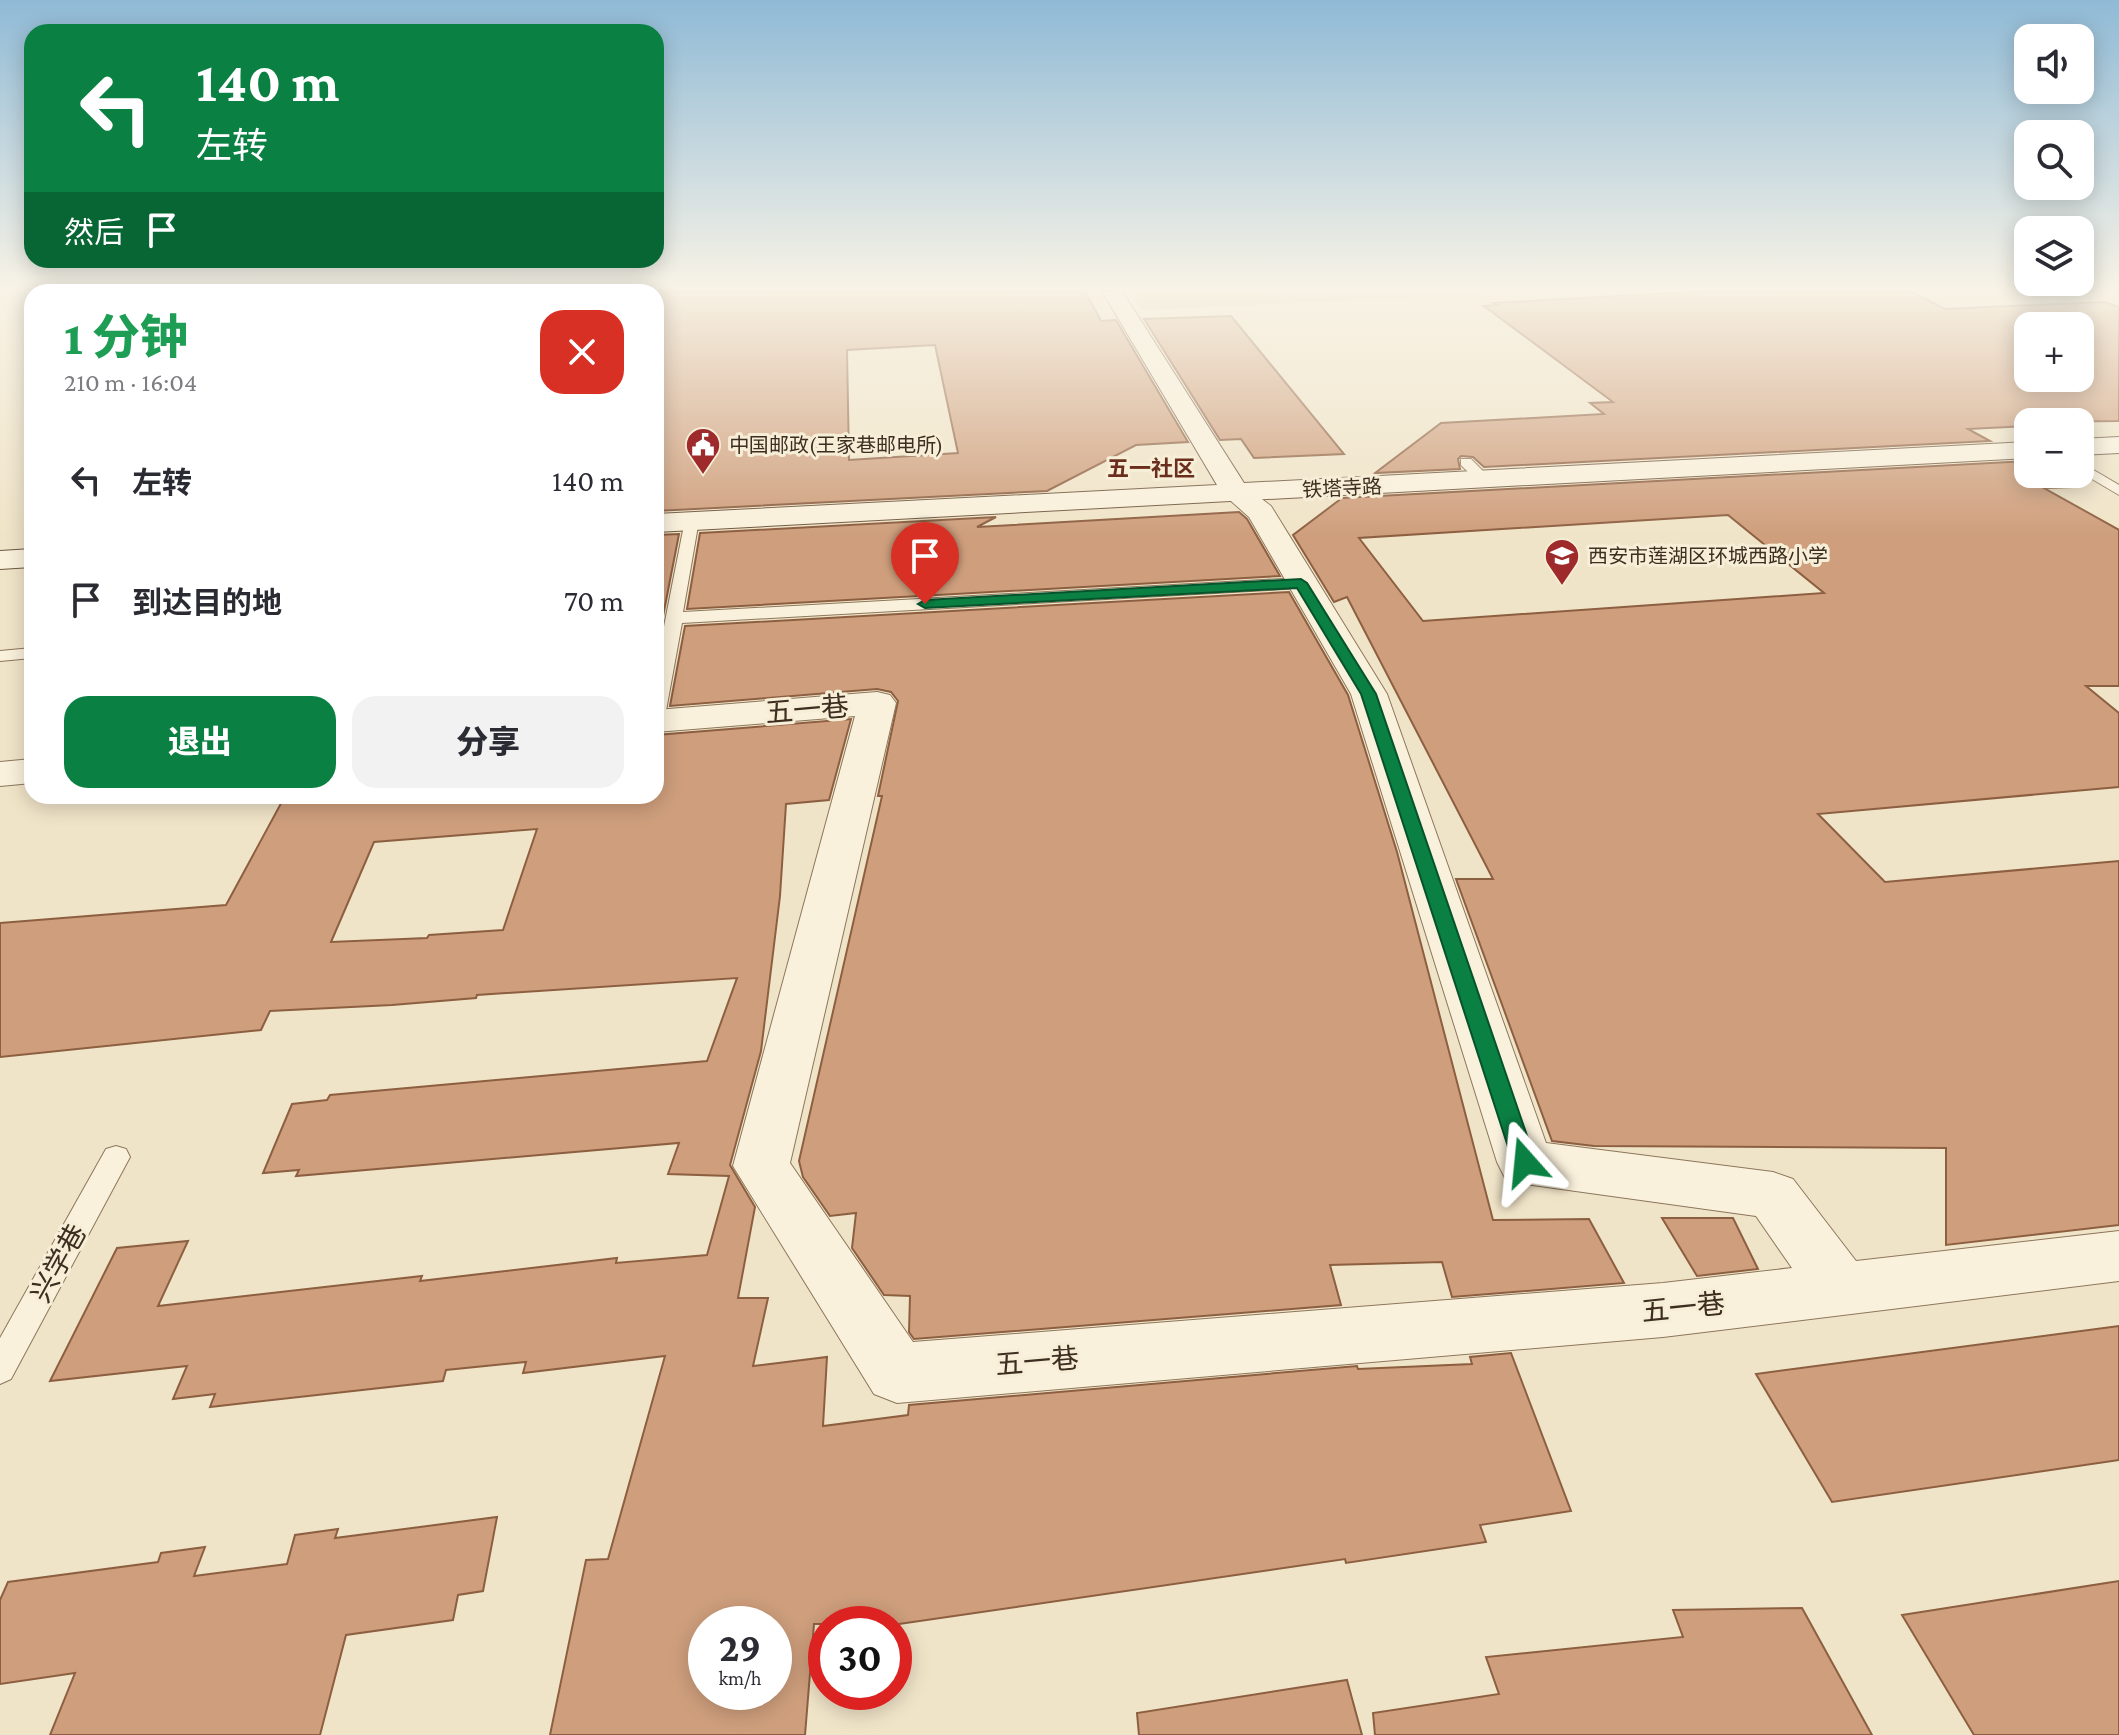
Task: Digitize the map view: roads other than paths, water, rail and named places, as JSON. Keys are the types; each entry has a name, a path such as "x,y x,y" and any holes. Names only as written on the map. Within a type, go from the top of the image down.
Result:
{"street":[{"path":"1162,372 1236,493 1261,512 1369,694 1525,1162 1773,1195 1841,1289"},
{"path":"2094,446 2119,445"},
{"name":"铁塔寺路","path":"664,522 1236,493 1475,471 2014,451"},
{"path":"0,560 24,558"},
{"name":"五一巷","path":"664,717 877,703 761,1166 897,1373 1663,1310 2119,1256"},
{"path":"0,774 24,772"}],"lane":[{"path":"2094,475 2119,491"},
{"path":"664,674 692,520"},
{"path":"674,618 1301,583"},
{"path":"664,590 680,589"},
{"path":"0,656 24,654"},
{"name":"兴学巷","path":"0,1369 116,1157"}],"place":[{"name":"中国邮政(王家巷邮电所)","path":"703,476"},
{"name":"西安市莲湖区环城西路小学","path":"1562,587"}],"district":[{"name":"五一社区","path":"1151,468"}]}
